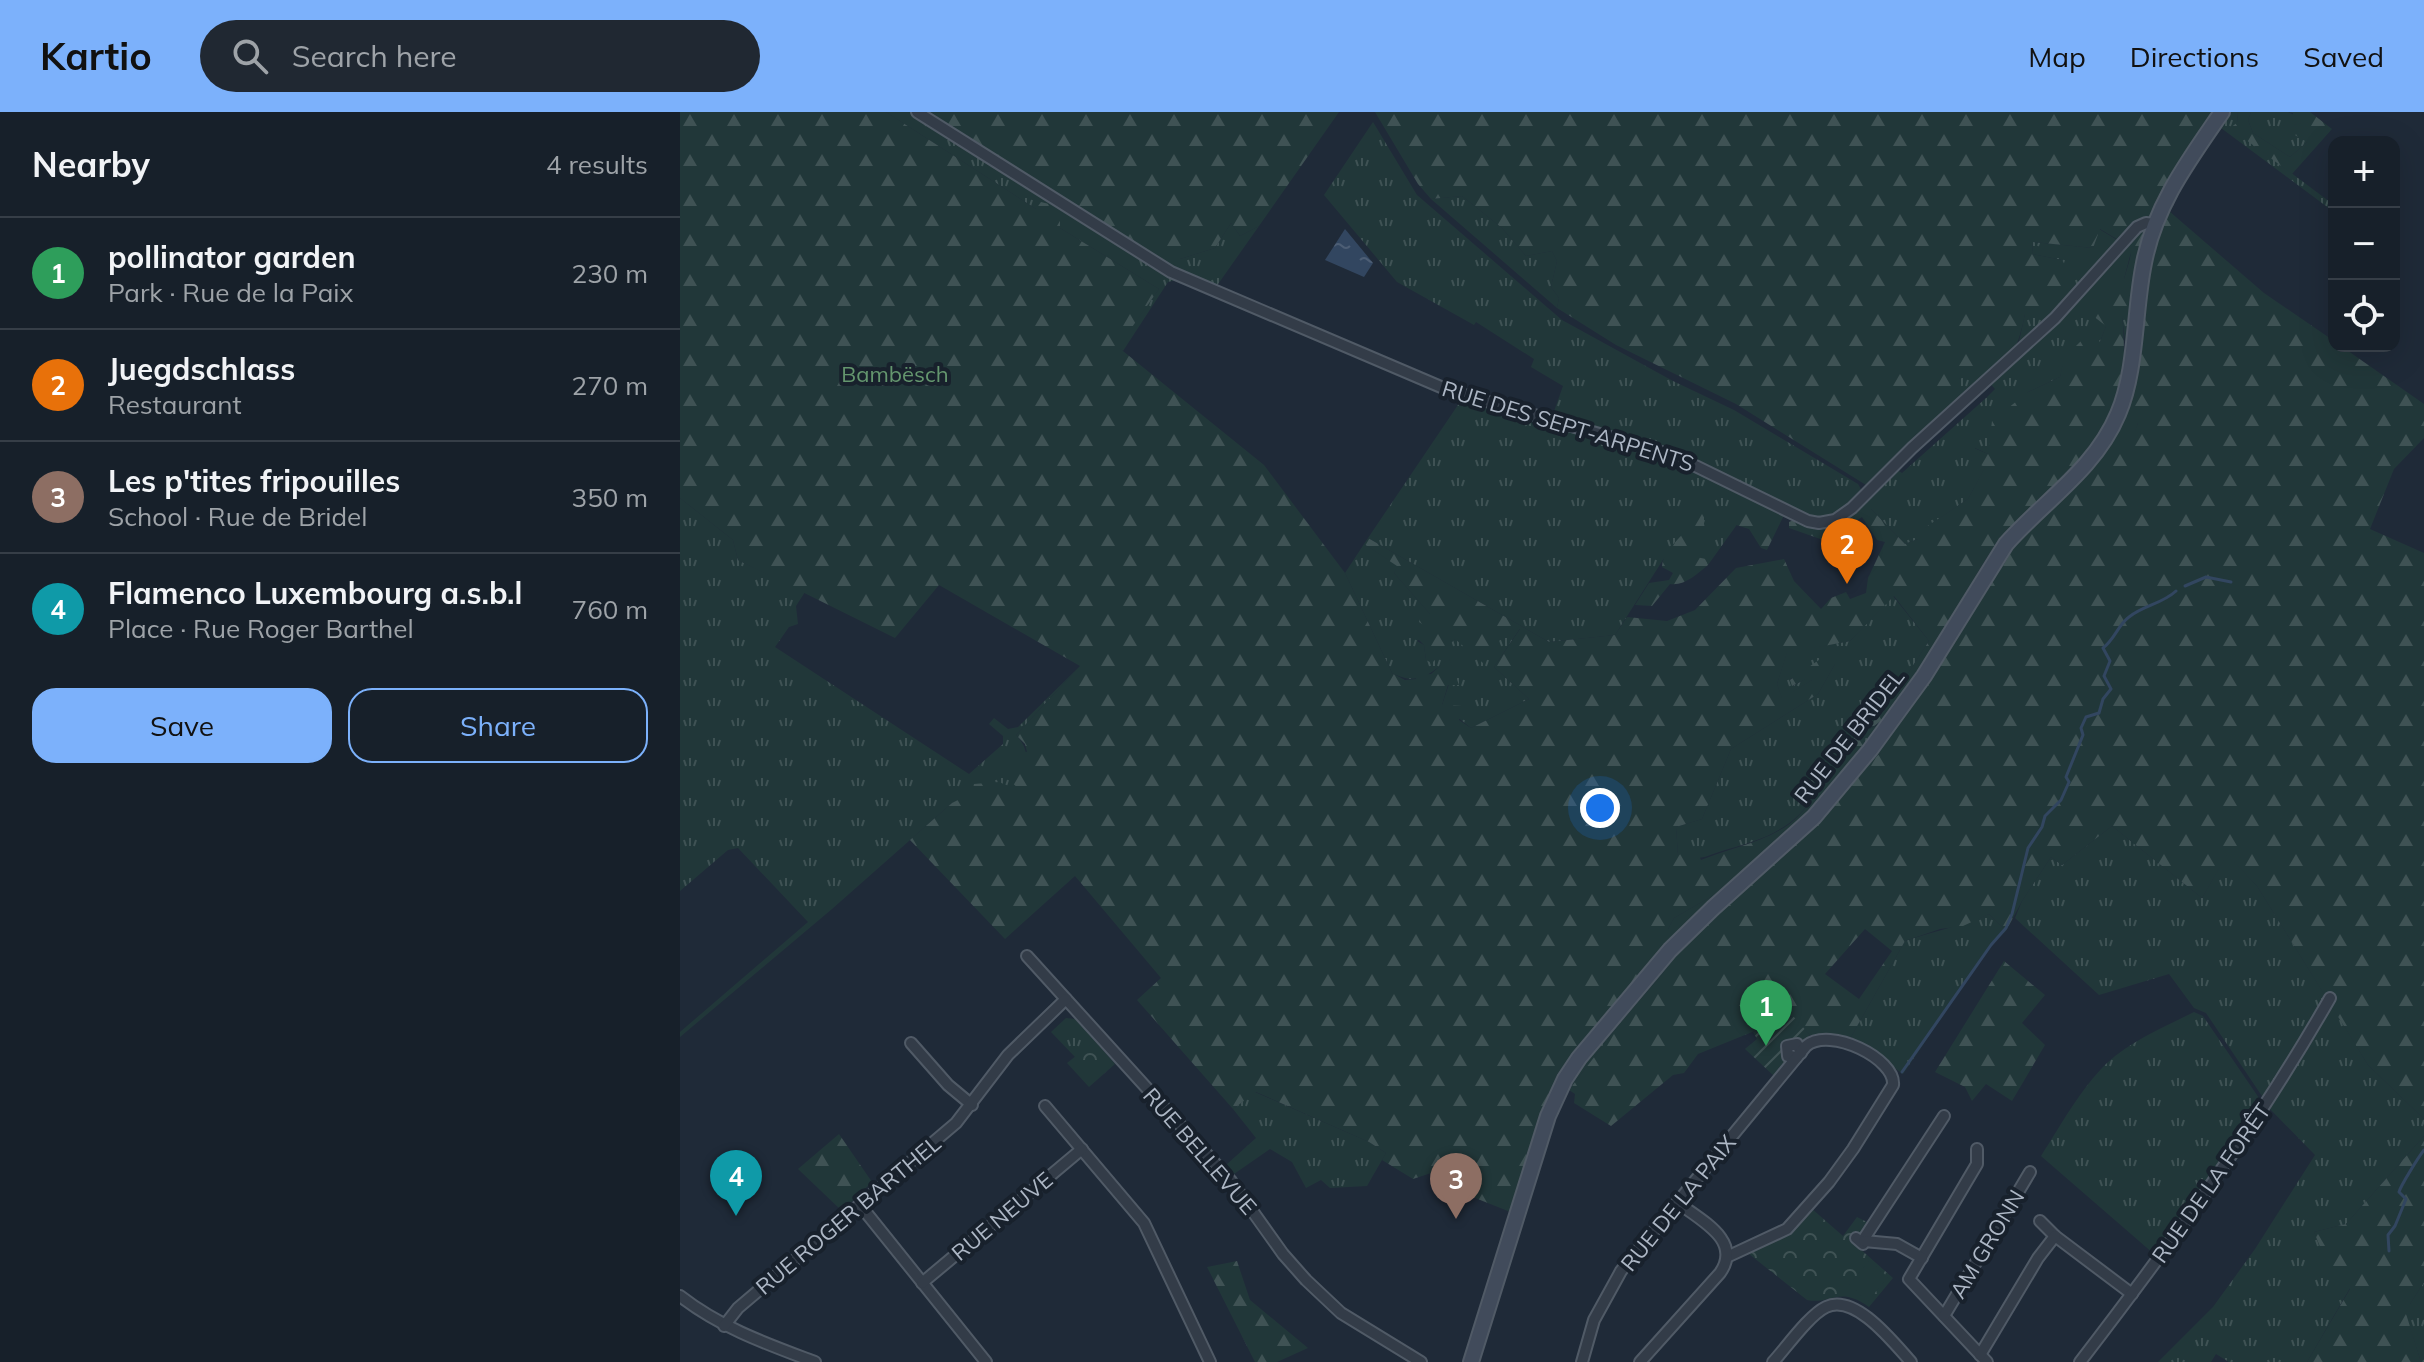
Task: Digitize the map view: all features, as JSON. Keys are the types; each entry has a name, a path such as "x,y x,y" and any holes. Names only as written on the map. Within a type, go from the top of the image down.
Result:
{"main road":[{"name":"RUE DE BRIDEL","path":"1471,1362 1548,1116 1565,1079 1579,1058 1670,950 1814,817 1902,709 2006,544 2027,520 2075,477 2108,436 2126,388 2144,260 2154,224 2172,187 2222,112"}],"street":[{"name":"RUE DES SEPT-ARPENTS","path":"917,112 1171,272 1448,390 1675,456 1808,521 1819,523 1835,520 1852,508 1912,448 2055,318 2137,227 2154,224"},
{"name":"RUE BELLEVUE","path":"1027,956 1231,1181 1283,1254 1306,1280 1341,1313 1421,1362"},
{"name":"RUE DE LA FORÊT","path":"2080,1362 2267,1105 2330,998"},
{"name":"RUE ROGER BARTHEL","path":"724,1326 738,1308 956,1123 1008,1055 1066,999"},
{"name":"RUE DE LA PAIX","path":"1582,1362 1594,1320 1615,1281 1677,1202 1813,1041 1836,1039 1848,1042 1890,1071 1894,1077 1893,1085 1829,1182 1787,1229 1729,1256"},
{"path":"911,1043 948,1085 972,1105"},
{"path":"1045,1106 1144,1223 1210,1362"},
{"path":"1922,1258 1897,1244 1860,1240 1944,1116"},
{"name":"RUE NEUVE","path":"922,1283 1082,1149"},
{"name":"AM GRONN","path":"1977,1149 1977,1164 1909,1279 1984,1358"},
{"name":"AM GRONN","path":"1944,1316 2030,1172"},
{"path":"1640,1362 1720,1273 1729,1256 1727,1245 1720,1237 1677,1202"},
{"path":"860,1205 986,1362"},
{"path":"2040,1221 2055,1236 2132,1294"},
{"path":"1984,1358 2038,1258 2055,1236"},
{"path":"680,1296 702,1314 724,1326 815,1362"},
{"path":"1773,1362 1817,1313 1826,1306 1843,1304 1875,1324 1911,1362"}],"green space":[{"name":"Bambësch","path":"680,112 886,112 1036,209 1041,202 1053,205 1060,212 1060,228 1159,289 1118,347 1264,465 1345,573 1392,673 1405,680 1416,679 1417,675 1431,674 1449,658 1459,685 1448,685 1442,705 1462,706 1459,720 1471,728 1529,699 1494,667 1520,629 1486,648 1488,659 1483,663 1455,639 1432,663 1426,660 1424,645 1416,637 1431,630 1419,622 1420,618 1430,614 1394,573 1397,566 1364,544 1368,538 1549,642 1615,635 1627,617 1667,621 1695,610 1736,568 1784,559 1794,581 1821,609 1831,598 1846,592 1850,599 1866,593 1868,578 1885,542 1877,540 1862,517 1826,541 1789,528 1789,522 1796,519 1821,525 1838,523 1873,497 1878,501 1871,509 1905,544 1918,539 1917,533 1968,499 1985,467 1970,460 1974,448 1988,454 1992,421 2028,392 2060,377 2064,358 2082,340 2100,342 2106,326 2088,312 2089,294 2124,279 2132,252 2139,252 2132,305 2122,317 2124,346 2119,388 2110,416 2094,446 2000,539 1904,696 1885,717 1866,731 1865,742 1845,767 1843,776 1810,814 1726,888 1674,918 1668,929 1675,930 1675,938 1557,1074 1513,1213 1465,1194 1431,1173 1413,1179 1382,1160 1386,1153 1369,1142 1256,1092 1233,1109 1137,1000 1161,978 1075,876 1005,939 910,840 952,803 960,799 970,802 974,784 999,782 1021,791 1003,774 1015,750 1027,752 1025,744 1016,735 1080,666 939,585 895,638 738,560 733,540 680,498","holes":["1894,596 1929,641 1890,701 1850,741 1850,747 1812,800 1788,825 1701,860 1696,849 1678,855 1676,827 1702,819 1731,749 1818,694 1835,664 1837,654 1829,653 1790,680 1792,686 1812,676 1812,680 1782,698 1777,684 1787,653 1850,641"]},
{"path":"886,112 917,112 1180,259 1215,248 1231,223 1240,236 1259,226 1216,287 1452,387 1495,397 1540,413 1541,410 1549,412 1548,415 1552,417 1563,386 1531,367 1534,359 1476,322 1474,325 1397,282 1324,195 1373,122 1417,195 1562,320 1673,381 1734,410 1858,484 1862,491 1899,456 1959,379 2018,346 2025,314 2062,260 2032,254 2033,242 2093,248 2099,229 2129,247 2137,227 2216,112 2237,112 2238,123 2231,128 2328,201 2328,208 2221,128 2190,171 2155,243 2135,432 2112,439 2099,459 2078,481 1931,678 1881,753 1866,764 1818,821 1675,955 1569,1090 1556,1083 1557,1074 1675,938 1668,929 1674,918 1726,888 1843,776 1863,743 1866,731 1881,723 1985,562 2023,516 2126,347 2122,317 2131,252 2100,342 2065,358 2060,377 2028,392 1988,454 1975,448 1971,460 1986,466 1968,499 1918,533 1918,539 1905,544 1871,509 1831,526 1820,527 1756,498 1708,565 1668,552 1615,635 1549,642 1368,538 1462,399 1176,280 1168,282 1123,351 1117,347 1159,289 1060,228 1060,212 1036,209","holes":["1988,381 1995,389 1902,473 1894,468"]},
{"path":"917,112 1339,112 1259,226 1240,236 1231,223 1215,248 1180,259 1171,272"},
{"path":"1375,112 2216,112 2159,202 2137,227 2147,234 2142,248 2130,247 2100,229 2093,248 2033,242 2032,254 2062,260 2074,280 2050,317 2025,314 2017,344 2006,360 1998,366 1959,379 1960,400 1921,435 1917,433 1883,473 1866,485 1736,404 1616,345 1557,308 1559,298 1551,287 1557,261 1552,251 1526,256 1502,228 1462,196 1431,199 1418,184"},
{"path":"2237,112 2251,112 2248,120 2253,133 2290,157 2307,142 2293,134 2293,125 2305,122 2293,120 2293,113 2288,112 2310,112 2332,129 2292,174 2230,128 2238,122"},
{"path":"2251,112 2288,112 2308,122 2294,125 2307,142 2290,157 2253,133 2248,120"},
{"path":"1462,196 1502,228 1526,256 1552,251 1557,261 1551,287 1559,298 1557,308 1431,199"},
{"path":"2169,211 2264,293 2328,337 2328,352 2350,352 2424,404 2424,438 2394,469 2370,529 2424,553 2424,1119 2368,1065 2257,886 2227,855 2202,898 2112,826 2062,865 2051,857 2006,931 1989,914 1963,926 1940,929 1905,941 1851,1037 1810,1035 1792,1016 1698,1054 1684,1073 1673,1075 1611,1126 1574,1103 1575,1094 1569,1090 1675,955 1818,821 1866,764 1881,753 1879,749 1931,678 2011,547 2099,459 2119,426 2135,431 2138,423 2125,410 2133,375 2141,372 2137,335 2149,268","holes":["1865,929 1892,951 1859,999 1825,974"]},
{"path":"680,498 733,540 738,560 805,592 796,606 798,624 789,627 775,647 969,774 1003,744 1003,736 989,724 994,718 1008,729 1018,727 1080,666 1016,735 1026,753 1017,784 1022,792 970,803 952,803 680,1037 680,1032 808,922 738,848 728,850 680,891"},
{"path":"1756,498 1785,513 1767,550 1761,548 1749,529 1718,514 1723,506 1737,510"},
{"path":"1694,510 1704,511 1708,540 1691,556 1706,559 1708,565 1686,581 1670,584 1652,606 1635,605 1649,583 1669,580 1673,573 1662,567 1663,561 1687,529"},
{"path":"1364,544 1398,566 1394,573 1431,615 1432,630 1417,641 1424,645 1426,660 1455,639 1485,648 1521,627 1494,667 1529,699 1471,728 1442,705 1449,684 1458,685 1449,659 1416,679 1392,673 1345,573"},
{"path":"1893,596 1929,641 1890,701 1850,741 1850,747 1813,799 1781,829 1750,843 1703,857 1678,855 1676,827 1702,819 1731,749 1818,694 1835,664 1790,679 1793,686 1812,675 1812,680 1782,699 1777,684 1787,652 1850,641"},
{"path":"2112,826 2202,898 2227,854 2257,886 2326,997 2266,1102 2206,1013 2194,1008 2169,974 2099,995 2015,918 2022,901 2051,857 2062,865"},
{"path":"1989,914 2006,931 1991,945 1903,1074 1851,1037 1905,941"},
{"path":"2004,961 2045,995 2022,1023 2045,1045 2012,1101 1986,1084 1972,1101 1965,1087 1935,1072"},
{"path":"2330,1003 2368,1065 2424,1119 2424,1136 2346,1224 2314,1232 2324,1254 2350,1288 2307,1362 2229,1362 2216,1354 2211,1362 2158,1362 2213,1307 2255,1249 2315,1155 2270,1109"},
{"path":"2194,1012 2203,1016 2261,1101 2260,1111 2186,1215 2154,1254 2041,1156 2080,1095 2107,1063 2160,1028"},
{"path":"1793,1016 1810,1035 1804,1043 1793,1038 1784,1043 1781,1055 1785,1062 1774,1076 1745,1049 1757,1039 1753,1032"},
{"path":"1066,1018 1075,1019 1095,1041 1076,1058 1051,1032"},
{"path":"1095,1041 1115,1064 1089,1087 1067,1063"},
{"path":"1255,1092 1369,1142 1386,1153 1367,1186 1330,1188 1321,1180 1306,1188 1292,1162 1270,1149 1234,1174 1226,1165 1256,1138 1233,1109"},
{"path":"839,1134 872,1182 842,1211 798,1169"},
{"path":"2424,1136 2424,1282 2410,1304 2403,1304 2421,1362 2307,1362 2350,1289 2323,1254 2314,1232 2346,1224"},
{"path":"1811,1208 1843,1236 1857,1217 1869,1223 1863,1232 1855,1232 1850,1240 1893,1278 1869,1307 1843,1296 1807,1300 1749,1254 1790,1233"},
{"path":"1237,1261 1250,1300 1308,1348 1277,1362 1255,1362 1207,1267"},
{"path":"1869,1261 1888,1277 1868,1301 1849,1285"},
{"path":"2424,1282 2424,1362 2421,1362 2402,1303 2410,1304"}],"water":[{"path":"1345,229 1373,263 1364,277 1325,260"}],"waterway":[{"path":"2185,586 2206,577 2231,582"},
{"path":"1902,1072 2006,928 2028,848 2042,827 2045,816 2061,800 2069,782 2066,777 2083,735 2081,728 2086,717 2099,713 2103,699 2111,689 2104,676 2110,661 2103,648 2129,617 2176,591"},
{"path":"2389,1251 2388,1235 2406,1199 2399,1192 2424,1150"}],"place":[{"name":"Juegdschlass","path":"1847,584"},
{"name":"pollinator garden","path":"1766,1046"},
{"name":"Flamenco Luxembourg a.s.b.l","path":"736,1216"},
{"name":"Les p'tites fripouilles","path":"1456,1219"}]}
